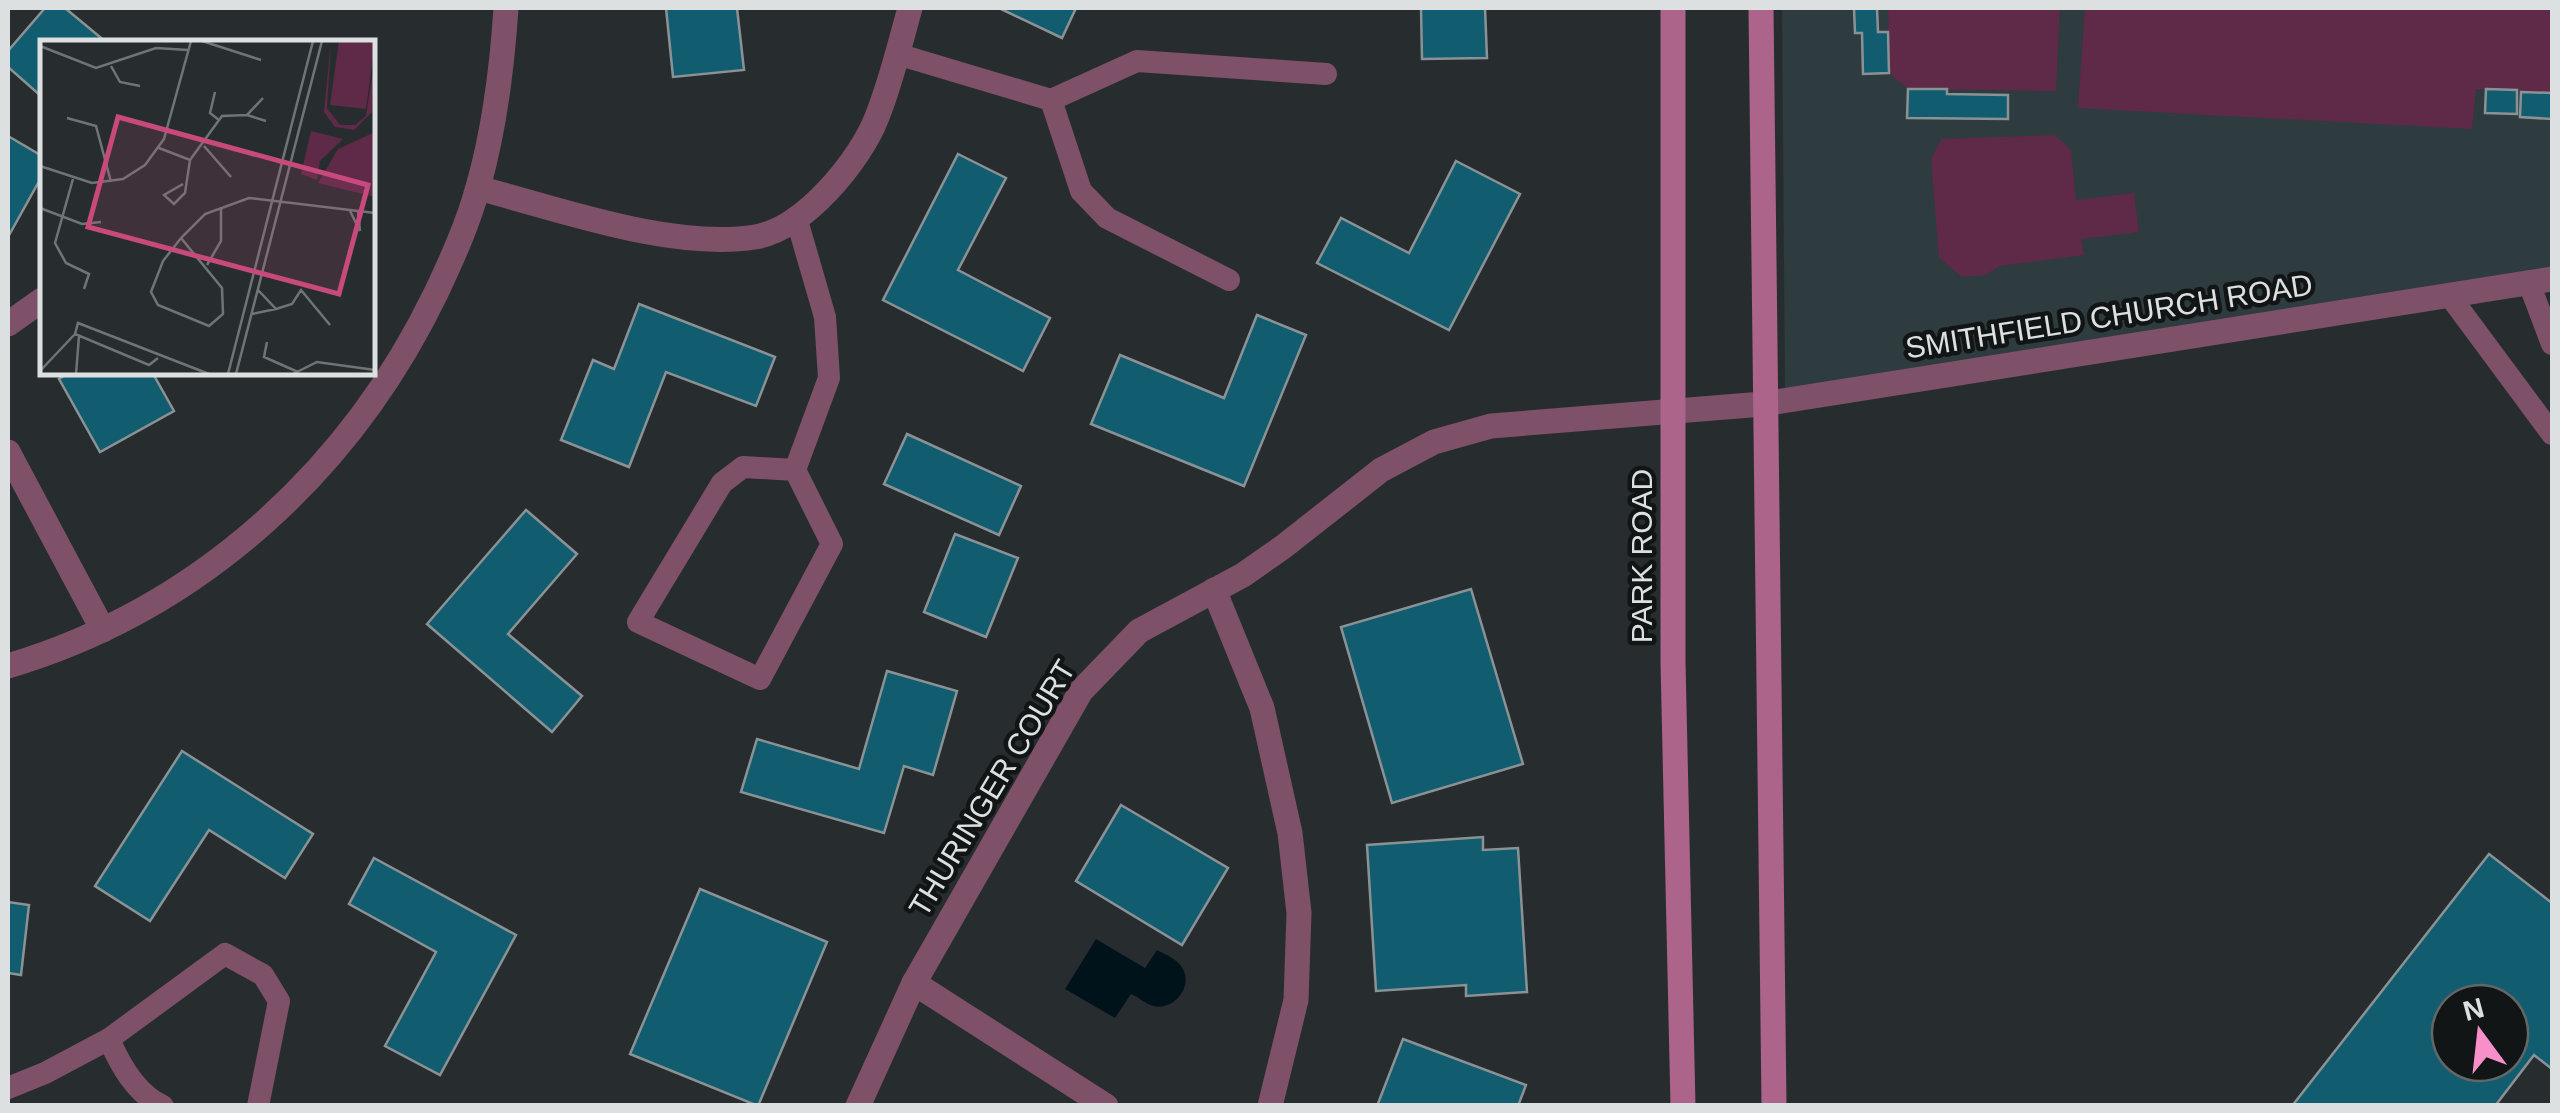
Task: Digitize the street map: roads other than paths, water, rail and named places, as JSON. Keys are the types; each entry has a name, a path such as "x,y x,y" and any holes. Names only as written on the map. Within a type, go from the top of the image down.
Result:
{"main road":[{"name":"PARK ROAD","path":"1673,8 1673,662 1684,1106"},
{"path":"1761,8 1774,1106"}],"street":[{"path":"8,666 104,630 212,567 299,492 332,457 388,382 458,248 478,188 501,85 506,8"},
{"path":"478,188 640,230 710,238 758,237 796,218 817,202 852,164 876,119 910,8"},
{"name":"SMITHFIELD CHURCH ROAD","path":"1674,413 1764,404 2541,281"},
{"path":"8,324 40,301"},
{"name":"THURINGER COURT","path":"858,1106 914,983 1081,691 1139,632 1283,547 1380,470 1434,442 1492,426 1674,413"},
{"path":"8,452 104,630"},
{"path":"1214,590 1262,708 1290,833 1299,913 1296,1000 1270,1106"},
{"path":"914,983 1106,1106"}],"lane":[{"path":"897,54 1051,100 1137,61 1326,74"},
{"path":"1051,100 1081,191 1107,218 1229,280"},
{"path":"794,470 743,467 722,483 638,622 760,679 832,544 794,470 829,378 826,317 796,218"},
{"path":"2541,281 2552,344"},
{"path":"2450,295 2552,434"},
{"path":"8,1088 108,1040 225,954 263,974 279,1000 258,1106"},
{"path":"108,1040 121,1066 152,1101 163,1106"}],"water":[{"path":"1096,939 1145,968 1157,950 1171,958 1183,969 1183,990 1174,1002 1160,1007 1131,994 1115,1018 1065,989"}]}
